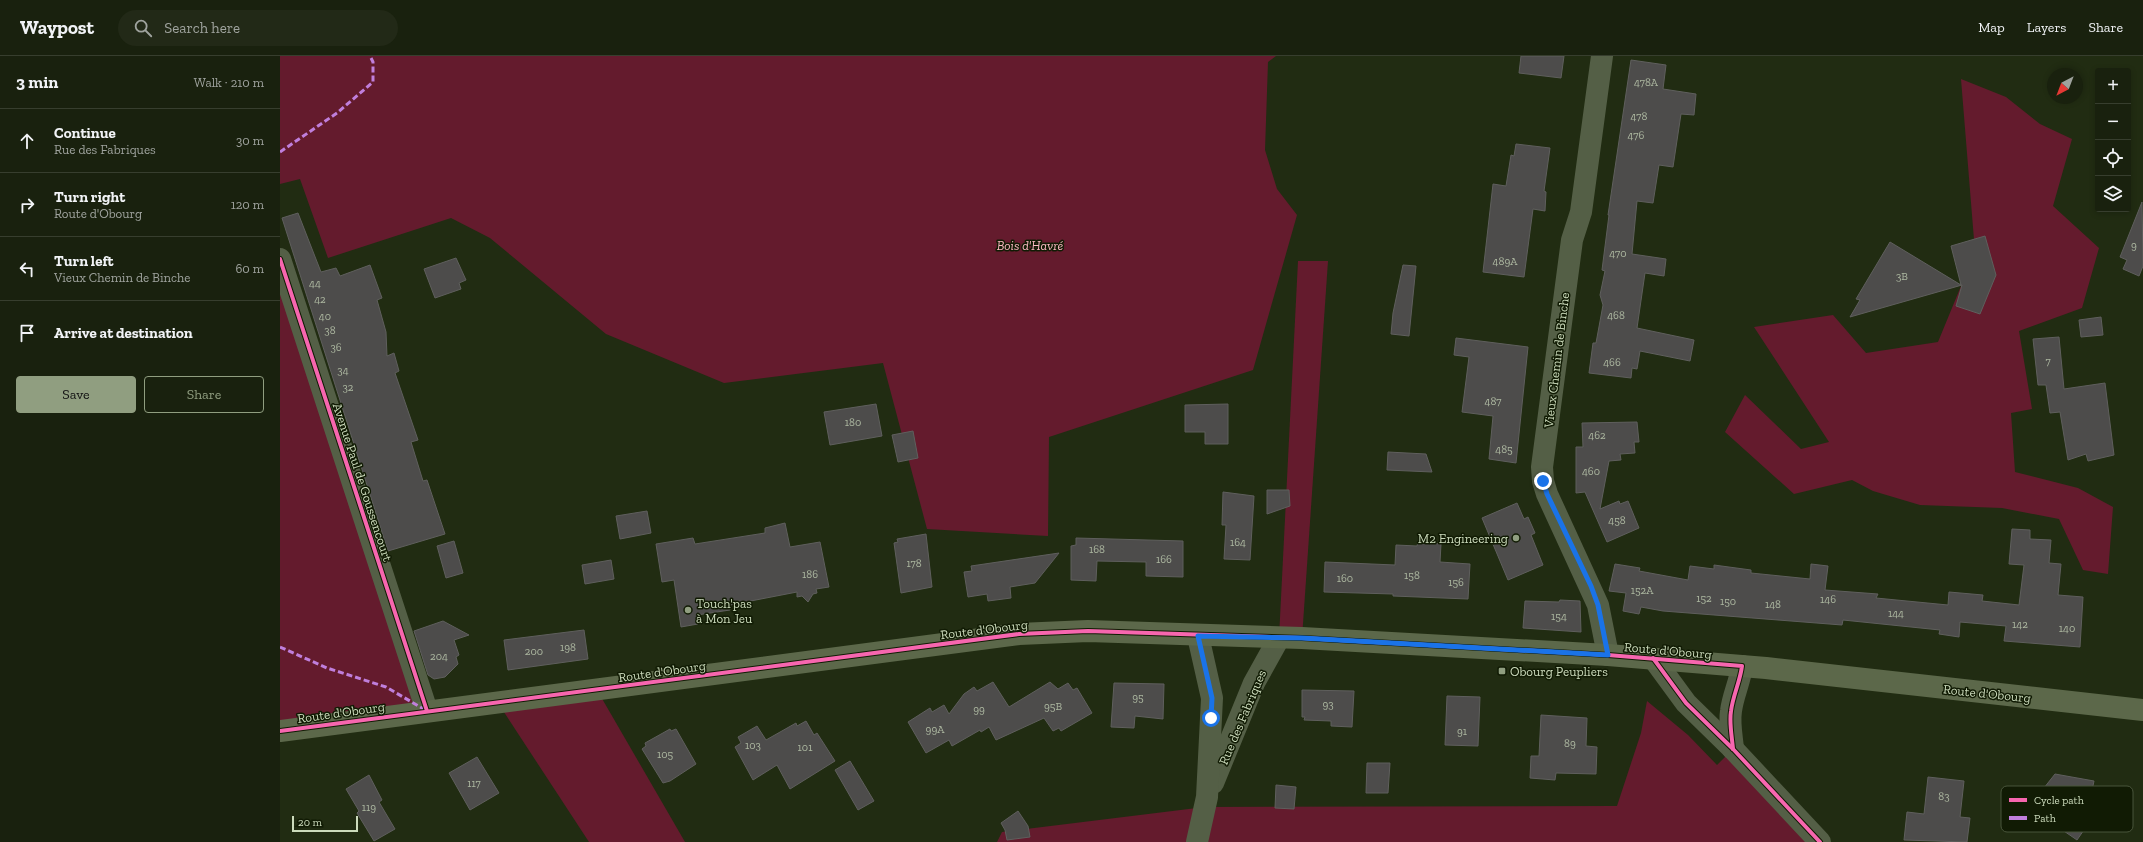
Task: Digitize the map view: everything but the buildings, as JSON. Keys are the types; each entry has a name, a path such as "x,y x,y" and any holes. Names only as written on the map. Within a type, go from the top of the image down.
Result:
{"main road":[{"name":"Route d'Obourg","path":"280,731 1018,634 1088,631 1279,638 1653,658 1742,666 2143,710"}],"street":[{"name":"Vieux Chemin de Binche","path":"1602,56 1581,212 1572,240 1542,467 1543,481 1547,494 1598,605 1608,655"},
{"name":"Avenue Paul de Goussencourt","path":"280,259 427,711"},
{"name":"Rue des Fabriques","path":"1197,842 1207,797 1212,698 1198,636"},
{"name":"Rue des Fabriques","path":"1207,797 1254,683 1279,638"},
{"path":"1653,658 1686,703 1733,749 1820,842"},
{"path":"1733,749 1730,714 1733,697 1739,684 1742,666"}],"green space":[{"name":"Bois d'Havré","path":"280,56 1276,56 1268,62 1265,150 1277,189 1297,215 1253,370 1049,437 1048,536 927,529 883,363 724,383 606,334 490,238 451,218 328,258 300,179 280,184"},
{"path":"1961,79 2006,97 2040,124 2072,139 2053,206 2099,248 2082,308 2019,331 2032,409 2011,413 2015,472 2078,488 2113,507 2108,574 2083,570 2059,519 2002,508 1920,505 1873,491 1852,480 1794,494 1725,432 1745,395 1801,449 1829,442 1754,327 1833,315 1866,353 1938,342 1975,252"},
{"path":"280,259 427,711 280,731"},
{"path":"1298,261 1328,261 1302,638 1279,638"},
{"path":"597,690 685,842 589,842 498,703"},
{"path":"1647,701 1688,735 1717,765 1733,749 1820,842 997,842 1002,832 1205,807 1617,806 1641,733"}],"marked path":[{"path":"280,152 337,113 373,82 373,62 370,56"},
{"path":"280,647 327,668 386,687 427,711"}],"cycle path":[{"path":"280,259 427,711"},
{"path":"280,731 1019,634 1088,631 1302,638 1608,655 1742,666 1730,716 1733,749"},
{"path":"1653,658 1686,703 1733,749 1820,842"}],"place":[{"name":"M2 Engineering","path":"1516,538"},
{"name":"Touch'pas à Mon Jeu","path":"688,610"},
{"name":"Obourg Peupliers","path":"1502,671"}],"route":[{"path":"1211,718 1212,698 1198,636 1302,638 1608,655 1598,605 1591,586 1547,494 1543,481"}]}
